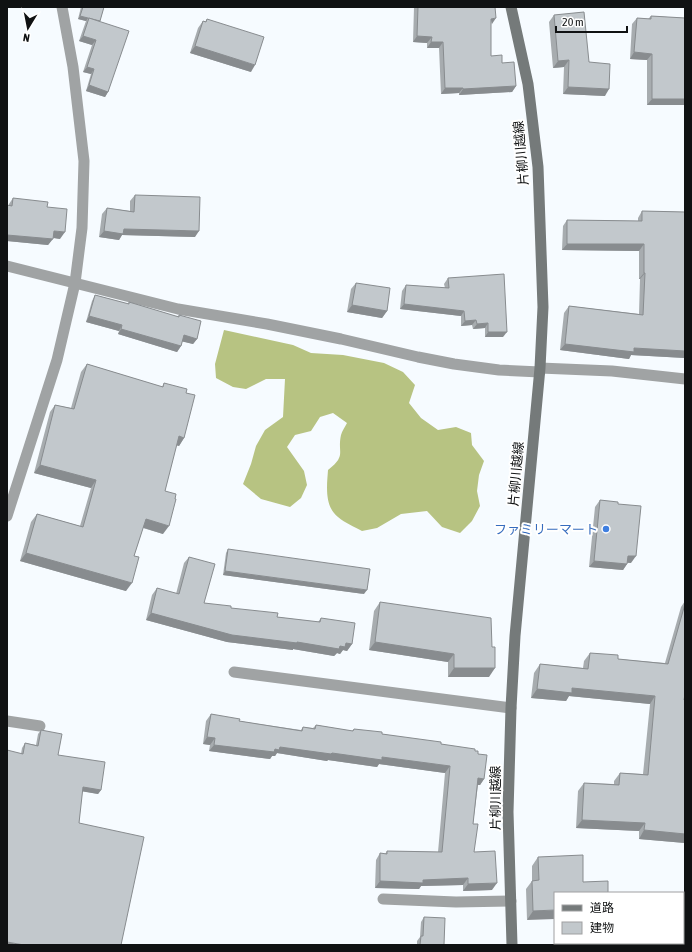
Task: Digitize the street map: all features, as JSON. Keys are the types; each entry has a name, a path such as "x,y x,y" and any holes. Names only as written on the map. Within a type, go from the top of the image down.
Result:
{"main road":[{"name":"片柳川越線","path":"511,7 528,84 538,167 543,307 540,370 514,636 508,812 512,945"}],"street":[{"path":"7,516 57,360 75,283 82,228 84,161 73,67 62,7"},
{"path":"7,266 32,271 178,309 267,324 454,364 492,369 612,371 685,379"},
{"path":"234,672 511,708"},
{"path":"7,721 40,726"},
{"path":"383,899 456,902 511,901"}],"green space":[{"path":"224,330 293,345 311,353 343,355 384,363 403,372 415,385 409,403 421,418 438,430 456,427 471,433 472,445 484,461 479,475 477,491 480,506 472,521 460,533 442,527 427,511 401,514 377,528 362,531 341,519 330,507 328,501 328,470 334,465 339,457 341,435 347,423 333,413 320,417 311,431 295,435 287,447 304,471 307,485 301,498 290,507 261,499 243,484 256,446 265,430 283,417 285,379 266,379 246,389 233,387 216,378 215,364"}],"building":[{"path":"83,7 104,7 100,21 80,16"},
{"path":"418,7 495,7 496,18 491,19 491,56 502,55 502,63 514,62 516,86 463,89 445,88 443,42 431,42 432,37 417,36"},
{"path":"584,12 589,62 610,64 609,89 568,87 569,60 558,61 554,15"},
{"path":"651,16 685,18 685,99 652,99 652,54 634,52 637,18 651,19"},
{"path":"89,18 129,31 108,92 89,85 94,69 87,67 96,40 83,36"},
{"path":"207,19 264,37 255,65 195,46 203,21 206,22"},
{"path":"135,195 200,197 199,231 124,229 123,234 104,231 107,208 134,212"},
{"path":"13,198 48,202 47,207 67,209 65,232 54,231 53,239 7,235 7,205 12,206"},
{"path":"642,211 685,212 685,351 634,348 634,352 565,344 569,306 643,315 645,273 644,244 567,244 567,220 642,221"},
{"path":"504,274 507,332 488,332 488,323 477,324 476,320 465,321 464,311 404,304 406,285 449,288 448,278"},
{"path":"356,283 390,288 387,311 352,305"},
{"path":"95,295 129,304 129,302 179,317 179,315 201,321 197,339 184,335 181,346 121,329 122,325 89,316"},
{"path":"87,364 163,387 164,383 187,389 186,393 195,395 184,438 179,436 165,491 176,494 169,526 146,519 134,556 139,557 132,583 26,553 37,514 83,527 96,480 40,465 55,405 74,409"},
{"path":"600,500 618,502 618,504 641,506 636,556 628,556 627,564 594,561"},
{"path":"228,549 370,569 367,590 225,571"},
{"path":"189,557 215,564 204,603 231,606 231,608 278,613 277,617 320,622 321,618 355,623 352,644 346,643 345,647 340,646 339,649 297,642 232,635 151,613 157,588 179,594"},
{"path":"380,602 491,618 492,647 495,647 495,668 454,668 454,654 375,642"},
{"path":"685,604 685,834 644,830 645,823 582,820 584,783 619,785 620,773 648,775 655,696 572,688 572,693 537,689 540,664 588,669 590,653 618,655 618,659 668,664"},
{"path":"211,714 240,719 239,721 302,731 303,727 315,729 316,725 353,731 354,729 382,732 382,734 441,742 441,744 475,749 475,751 478,751 478,754 487,755 484,779 478,778 473,824 478,824 474,852 495,851 497,883 468,884 468,878 423,880 423,883 380,881 380,853 387,854 387,851 442,852 450,766 382,757 382,760 280,747 279,750 275,749 274,752 214,745 215,738 207,737"},
{"path":"41,730 62,734 58,755 105,762 101,790 83,787 79,823 144,837 121,945 24,945 7,942 7,750 23,754 25,743 38,746"},
{"path":"583,855 583,882 608,881 608,892 554,892 554,910 533,911 532,881 539,880 538,857"},
{"path":"424,917 445,918 444,945 420,945 421,936 423,936"},
{"path":"568,944 611,944 611,945"}],"place":[{"name":"ファミリーマート","path":"606,529"}]}
